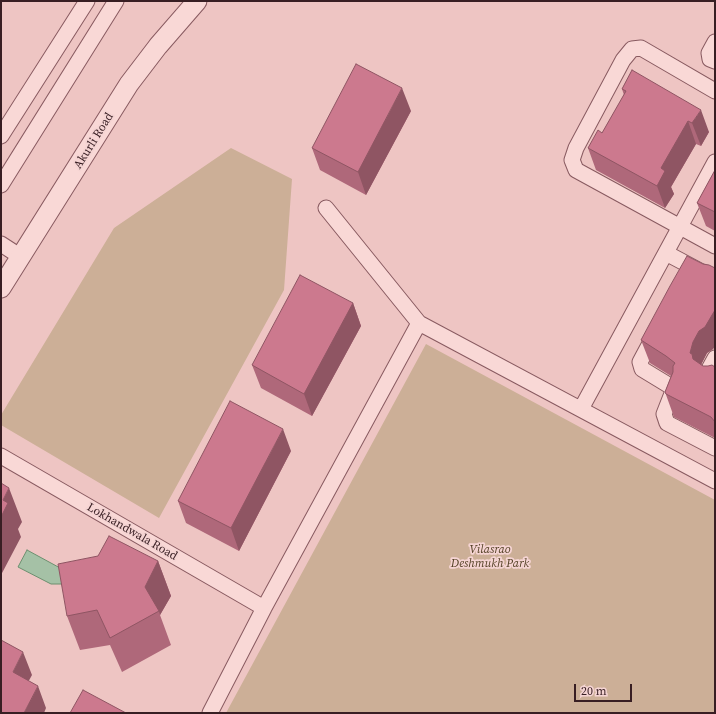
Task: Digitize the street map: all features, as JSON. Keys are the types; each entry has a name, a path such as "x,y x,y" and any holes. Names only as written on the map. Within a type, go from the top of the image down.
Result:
{"street":[{"path":"2,128 87,1"},
{"path":"1,184 116,1"},
{"name":"Akurli Road","path":"1,288 129,84 158,46 197,1"},
{"path":"715,42 709,53 710,59 715,61"},
{"path":"715,91 641,48 632,49 623,60 576,148 572,160 576,170 715,246"},
{"path":"581,409 715,162"},
{"path":"326,208 419,323 715,481"},
{"path":"1,244 21,257"},
{"path":"666,252 715,279"},
{"path":"683,279 690,266"},
{"path":"662,320 640,362 642,369 670,386 673,391 664,414 667,423 715,448"},
{"path":"210,713 264,608 419,323"},
{"path":"715,358 709,369 710,377 715,380"},
{"name":"Lokhandwala Road","path":"1,456 264,608"}],"green space":[{"path":"231,148 292,179 284,290 159,518 1,425 1,415 114,228"},
{"name":"Vilasrao Deshmukh Park","path":"426,344 715,500 715,713 226,713"}],"shaded area":[{"path":"27,550 73,575 65,584 51,584 18,567"}],"building":[{"path":"356,64 402,88 358,172 312,148"},
{"path":"632,70 701,110 692,123 688,121 661,168 665,171 657,186 588,148 598,130 602,133 626,91 622,89"},
{"path":"715,170 715,212 697,203"},
{"path":"687,256 715,268 715,310 705,327 699,331 693,342 690,353 692,354 693,359 703,366 712,365 715,367 715,422 711,417 666,394 665,392 675,363 641,340"},
{"path":"300,275 353,303 304,394 252,365"},
{"path":"230,401 283,429 231,528 178,501"},
{"path":"1,483 9,488 3,500 8,503 1,517"},
{"path":"109,536 158,561 145,587 159,611 110,638 97,610 67,616 58,564 98,556"},
{"path":"1,640 23,652 13,672 38,686 24,713 1,713"},
{"path":"83,690 126,713 70,713"}]}
